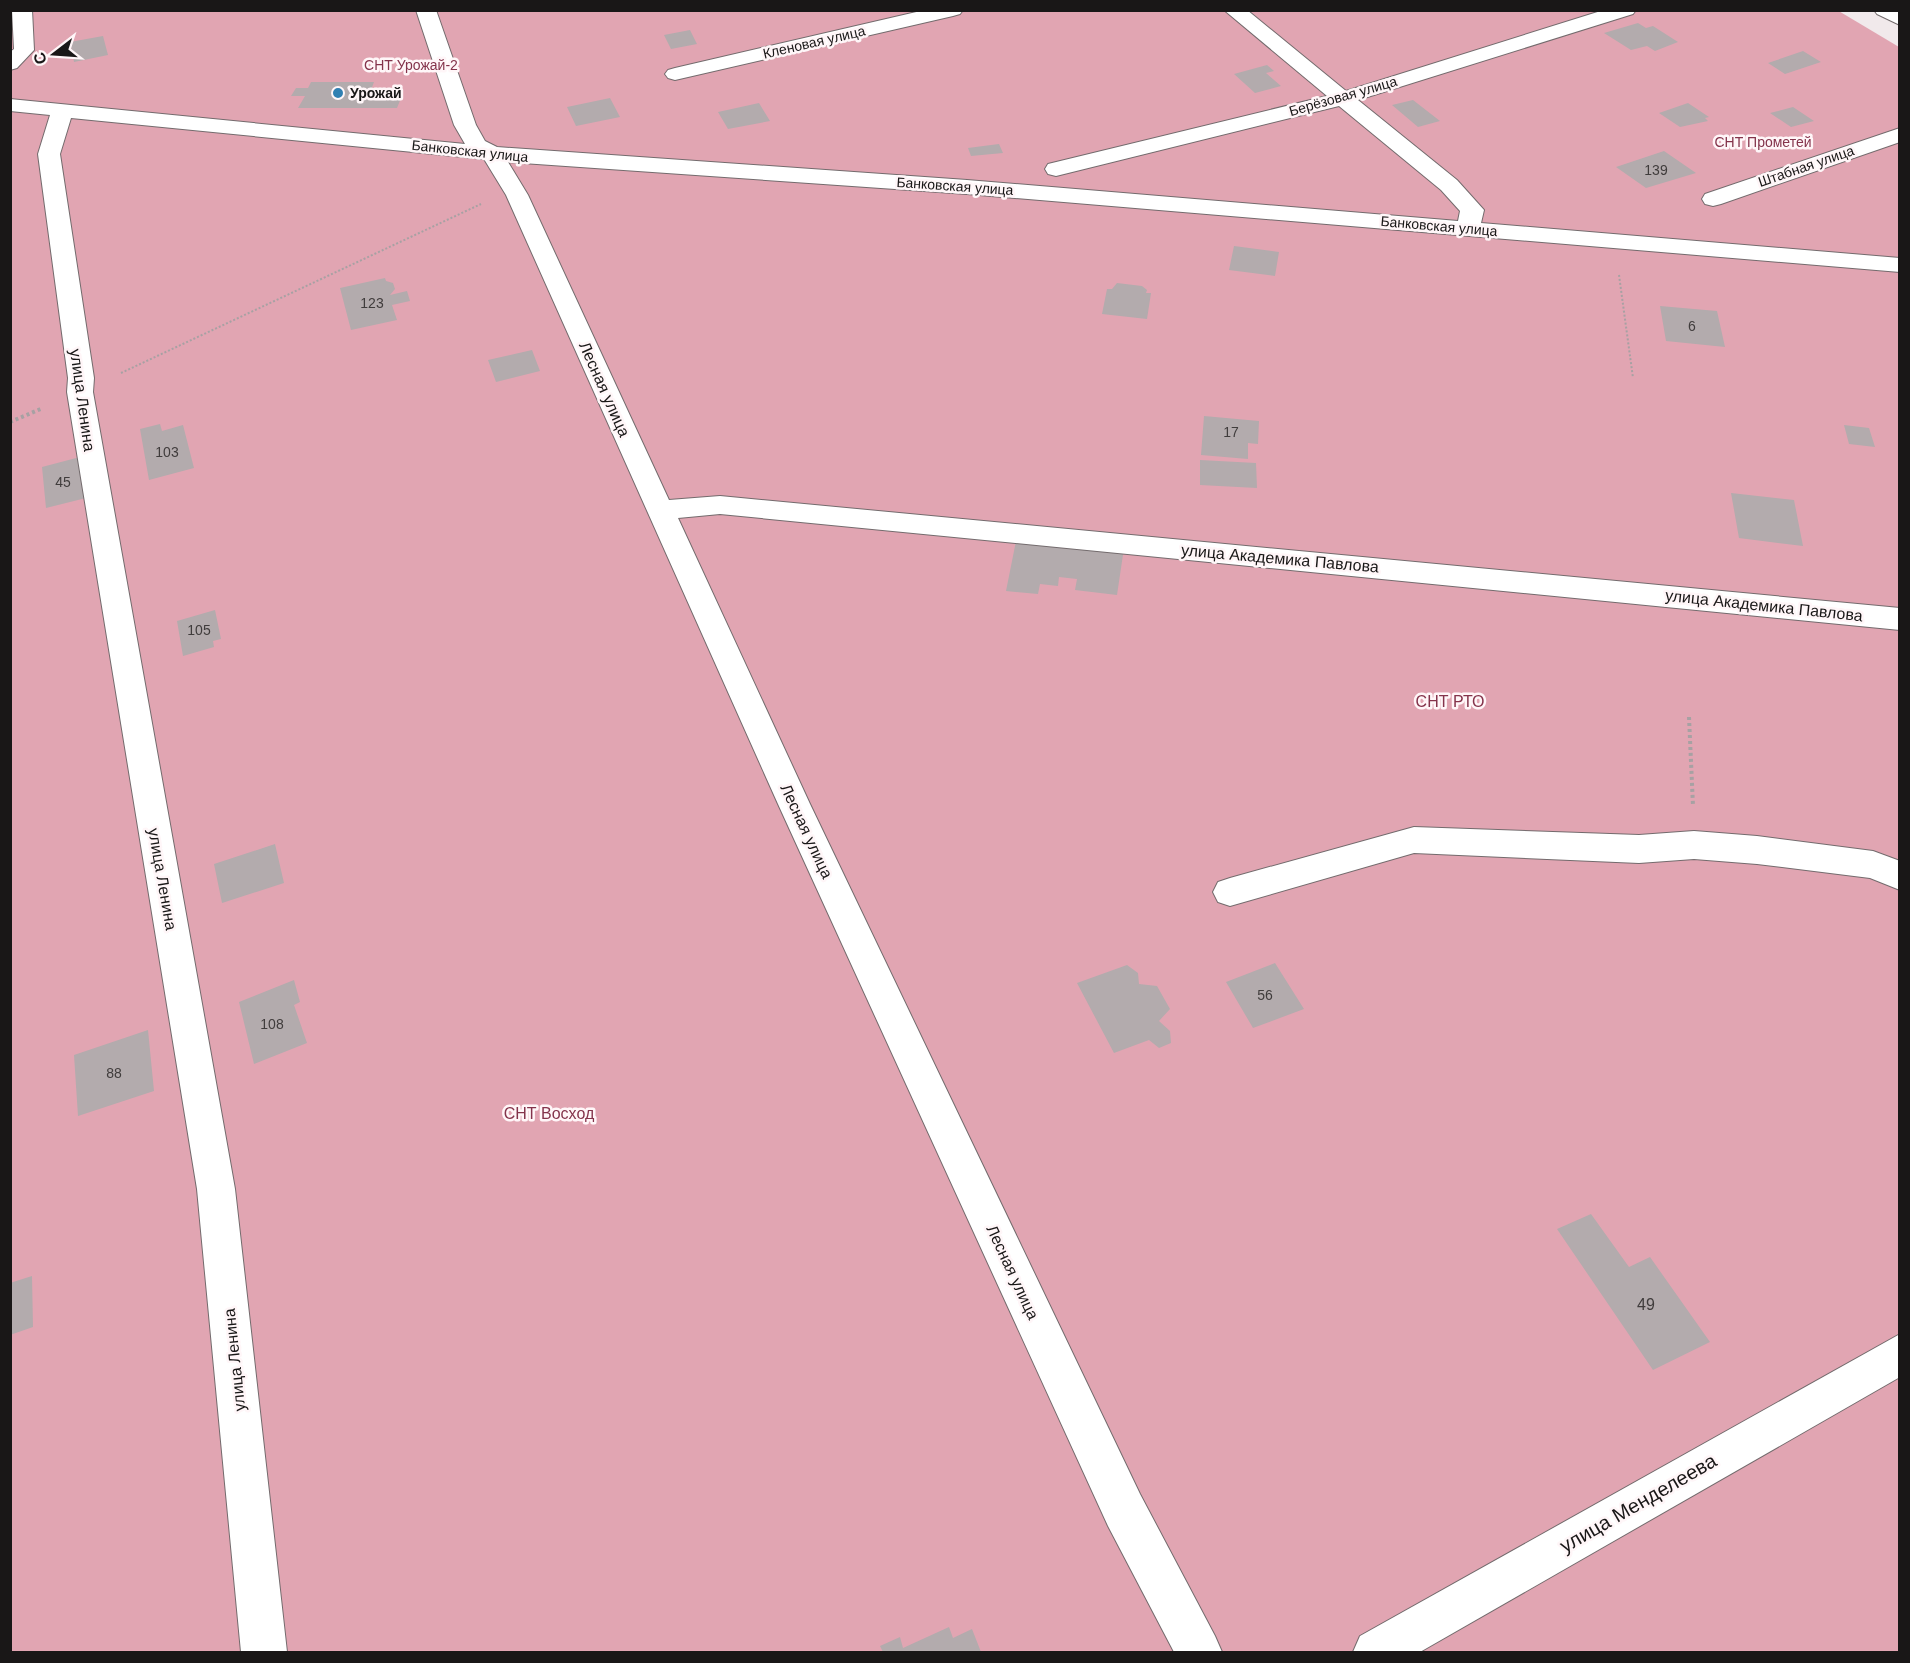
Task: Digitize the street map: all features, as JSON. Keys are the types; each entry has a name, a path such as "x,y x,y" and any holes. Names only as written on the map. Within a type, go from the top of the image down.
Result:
{"street":[{"path":"10,64 24,50 22,10"},
{"name":"Лесная улица","path":"426,10 465,125 476,146 491,153 514,189 799,815 1124,1510 1199,1653"},
{"name":"Кленовая улица","path":"675,74 953,10"},
{"path":"1234,10 1449,185 1472,210 1468,228"},
{"name":"Берёзовая улица","path":"1056,169 1341,99 1626,10"},
{"path":"1884,10 1899,19"},
{"name":"Банковская улица","path":"10,105 556,160 979,188 1899,264"},
{"name":"улица Ленина","path":"62,110 49,153 81,378 80,392 216,1189 264,1653"},
{"name":"Штабная улица","path":"1713,199 1899,134"},
{"name":"улица Академика Павлова","path":"660,510 720,505 1657,593 1899,619"},
{"path":"1230,892 1414,840 1639,849 1694,845 1757,850 1873,865 1899,876"},
{"name":"улица Менделеева","path":"1376,1653 1899,1354"}],"path":[{"path":"10,422 80,392 514,189"},
{"path":"1618,264 1633,378"},
{"path":"1689,717 1694,845"}],"green space":[{"path":"1837,10 1899,47 1899,1652 11,1652 10,11"}],"building":[{"path":"1638,23 1646,28 1653,26 1678,42 1655,51 1647,46 1631,50 1604,33"},
{"path":"690,30 697,44 671,49 664,35"},
{"path":"103,36 108,55 74,62 70,42"},
{"path":"1803,51 1821,62 1785,74 1768,63"},
{"path":"1267,65 1274,71 1266,73 1281,86 1255,93 1234,74"},
{"name":"Урожай","path":"311,82 374,82 371,90 384,90 381,98 401,98 397,108 298,108 305,96 291,96 296,88 308,88"},
{"path":"610,98 620,117 576,126 567,107"},
{"path":"1413,100 1440,121 1418,127 1392,105"},
{"path":"759,103 770,121 728,129 718,112"},
{"path":"1688,103 1709,117 1705,118 1708,121 1680,127 1659,113"},
{"path":"1793,107 1814,121 1791,127 1770,113"},
{"path":"999,144 1003,153 971,156 968,148"},
{"path":"1664,151 1696,173 1646,188 1616,167"},
{"path":"1234,246 1279,252 1275,276 1229,270"},
{"path":"385,278 386,281 393,283 395,289 390,295 407,291 410,301 392,305 397,320 351,330 340,288"},
{"path":"1117,283 1142,286 1147,290 1146,293 1151,293 1147,319 1102,314 1107,289 1112,289"},
{"path":"1660,306 1717,311 1725,347 1666,341"},
{"path":"532,350 540,371 496,382 488,360"},
{"path":"1204,416 1259,421 1258,444 1248,443 1248,459 1201,455"},
{"path":"160,424 162,431 183,425 194,468 149,480 140,429"},
{"path":"1844,425 1869,428 1875,447 1849,444"},
{"path":"80,457 86,498 46,508 42,467"},
{"path":"1200,460 1256,463 1257,488 1200,485"},
{"path":"1731,493 1794,500 1803,546 1739,538"},
{"path":"1017,536 1124,548 1117,595 1075,590 1077,579 1059,577 1058,586 1040,584 1038,594 1006,591"},
{"path":"215,610 221,639 213,641 214,647 183,656 177,621"},
{"path":"275,844 284,883 222,903 214,864"},
{"path":"1275,963 1304,1009 1253,1028 1226,982"},
{"path":"1127,965 1138,973 1139,984 1157,986 1170,1009 1159,1021 1170,1031 1171,1043 1159,1048 1149,1040 1114,1053 1077,983"},
{"path":"294,980 300,1002 294,1005 307,1043 254,1064 239,1002"},
{"path":"148,1030 154,1091 78,1116 74,1055"},
{"path":"1591,1214 1629,1267 1650,1257 1710,1342 1653,1370 1557,1229"},
{"path":"32,1276 33,1327 10,1335 10,1283"},
{"path":"949,1627 953,1638 972,1629 981,1652 883,1652 880,1646 900,1637 903,1648"}],"place":[{"name":"Урожай","path":"338,93"}],"park label":[{"name":"СНТ Урожай-2","path":"411,65"},
{"name":"СНТ Прометей","path":"1763,142"},
{"name":"СНТ РТО","path":"1450,701"},
{"name":"СНТ Восход","path":"549,1113"}]}
